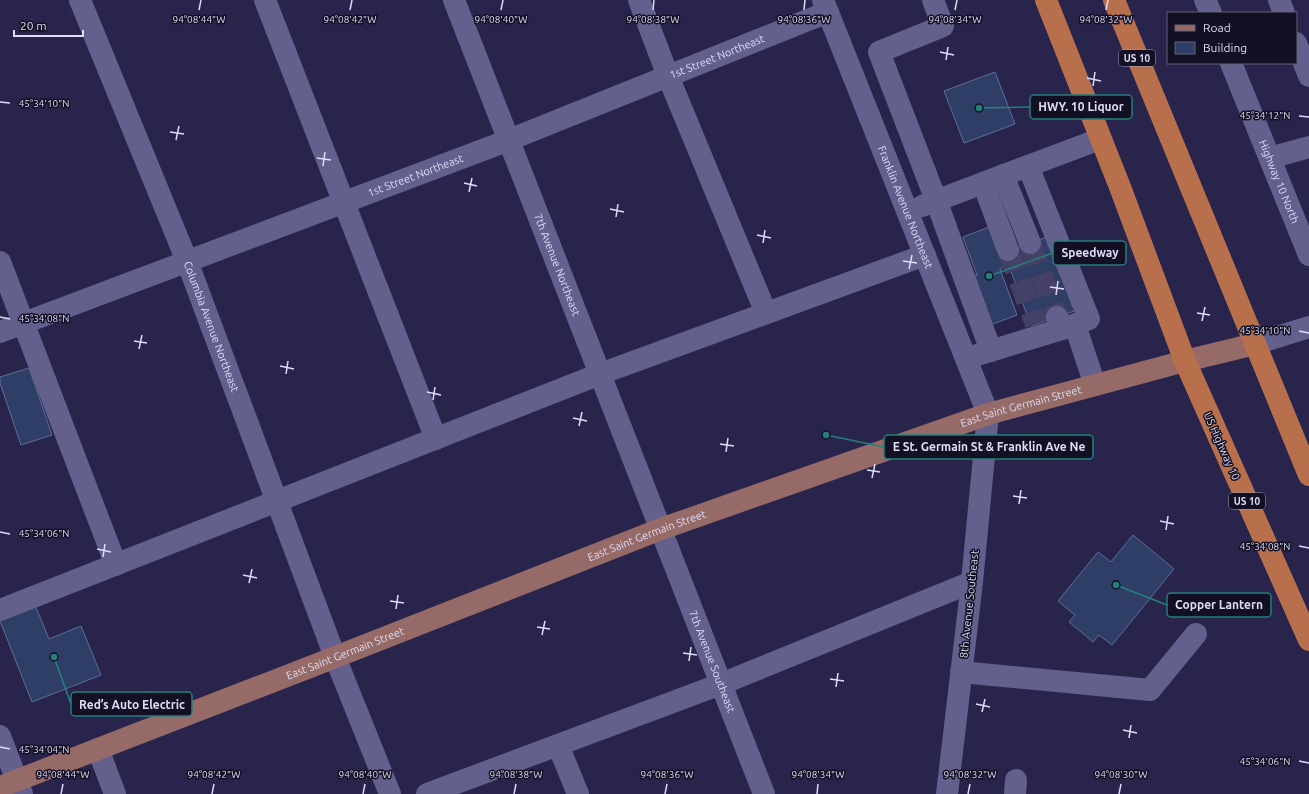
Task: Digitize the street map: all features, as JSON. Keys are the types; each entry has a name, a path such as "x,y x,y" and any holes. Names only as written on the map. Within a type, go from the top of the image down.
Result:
{"highway":[{"name":"US 10","path":"1046,0 1185,361"},
{"name":"US 10","path":"1114,0 1309,475"},
{"name":"US Highway 10","path":"1185,361 1309,640"}],"main road":[{"name":"East Saint Germain Street","path":"13,787 98,749 661,529 988,414 1185,361 1255,344"}],"street":[{"name":"Columbia Avenue Northeast","path":"80,0 187,261 335,657 390,794"},
{"path":"265,0 436,439"},
{"name":"7th Avenue Northeast","path":"454,0 661,529"},
{"path":"639,0 668,76 766,313"},
{"path":"933,0 943,26 879,52 936,200 991,351"},
{"path":"1205,0 1210,12"},
{"path":"1279,0 1284,12"},
{"name":"1st Street Northeast","path":"0,332 508,140 668,76 827,4"},
{"name":"Franklin Avenue Northeast","path":"827,4 988,414"},
{"path":"1297,45 1308,72"},
{"name":"Highway 10 North","path":"1231,64 1309,255"},
{"path":"877,134 906,122"},
{"path":"907,211 1100,139"},
{"path":"1270,158 1309,147"},
{"path":"966,358 991,351 1038,330 1089,319 1028,166"},
{"path":"1003,175 1030,243"},
{"path":"983,183 1008,250"},
{"path":"0,610 600,374 925,254"},
{"path":"0,262 116,565"},
{"path":"1065,324 1095,385"},
{"name":"East Saint Germain Street","path":"1255,344 1309,327"},
{"name":"8th Avenue Southeast","path":"947,794 972,582 988,414"},
{"name":"7th Avenue Southeast","path":"661,529 764,794"},
{"path":"427,794 721,684 972,582"},
{"path":"961,672 1150,690 1196,634"},
{"path":"0,736 13,787"},
{"path":"558,745 578,794"},
{"path":"98,749 115,794"}],"building":[{"path":"995,72 1015,124 964,143 944,91"},
{"path":"992,226 1007,266 1000,269 1017,315 990,325 972,277 977,275 963,237"},
{"path":"1053,235 1080,309 1031,326 1004,252"},
{"path":"29,368 52,435 21,445 0,383 0,377"},
{"path":"1133,535 1174,569 1112,645 1099,635 1093,642 1069,622 1075,615 1058,601 1098,552 1111,562"},
{"path":"33,600 49,639 81,626 101,675 32,702 0,621 0,613"}],"tunnel":[{"path":"1030,243 1057,317"},
{"path":"1008,250 1036,324"}],"place":[{"name":"HWY. 10 Liquor","path":"979,108"},
{"name":"Speedway","path":"989,276"},
{"name":"E St. Germain St & Franklin Ave Ne","path":"826,435"},
{"name":"Copper Lantern","path":"1116,585"},
{"name":"Red’s Auto Electric","path":"54,657"}]}
